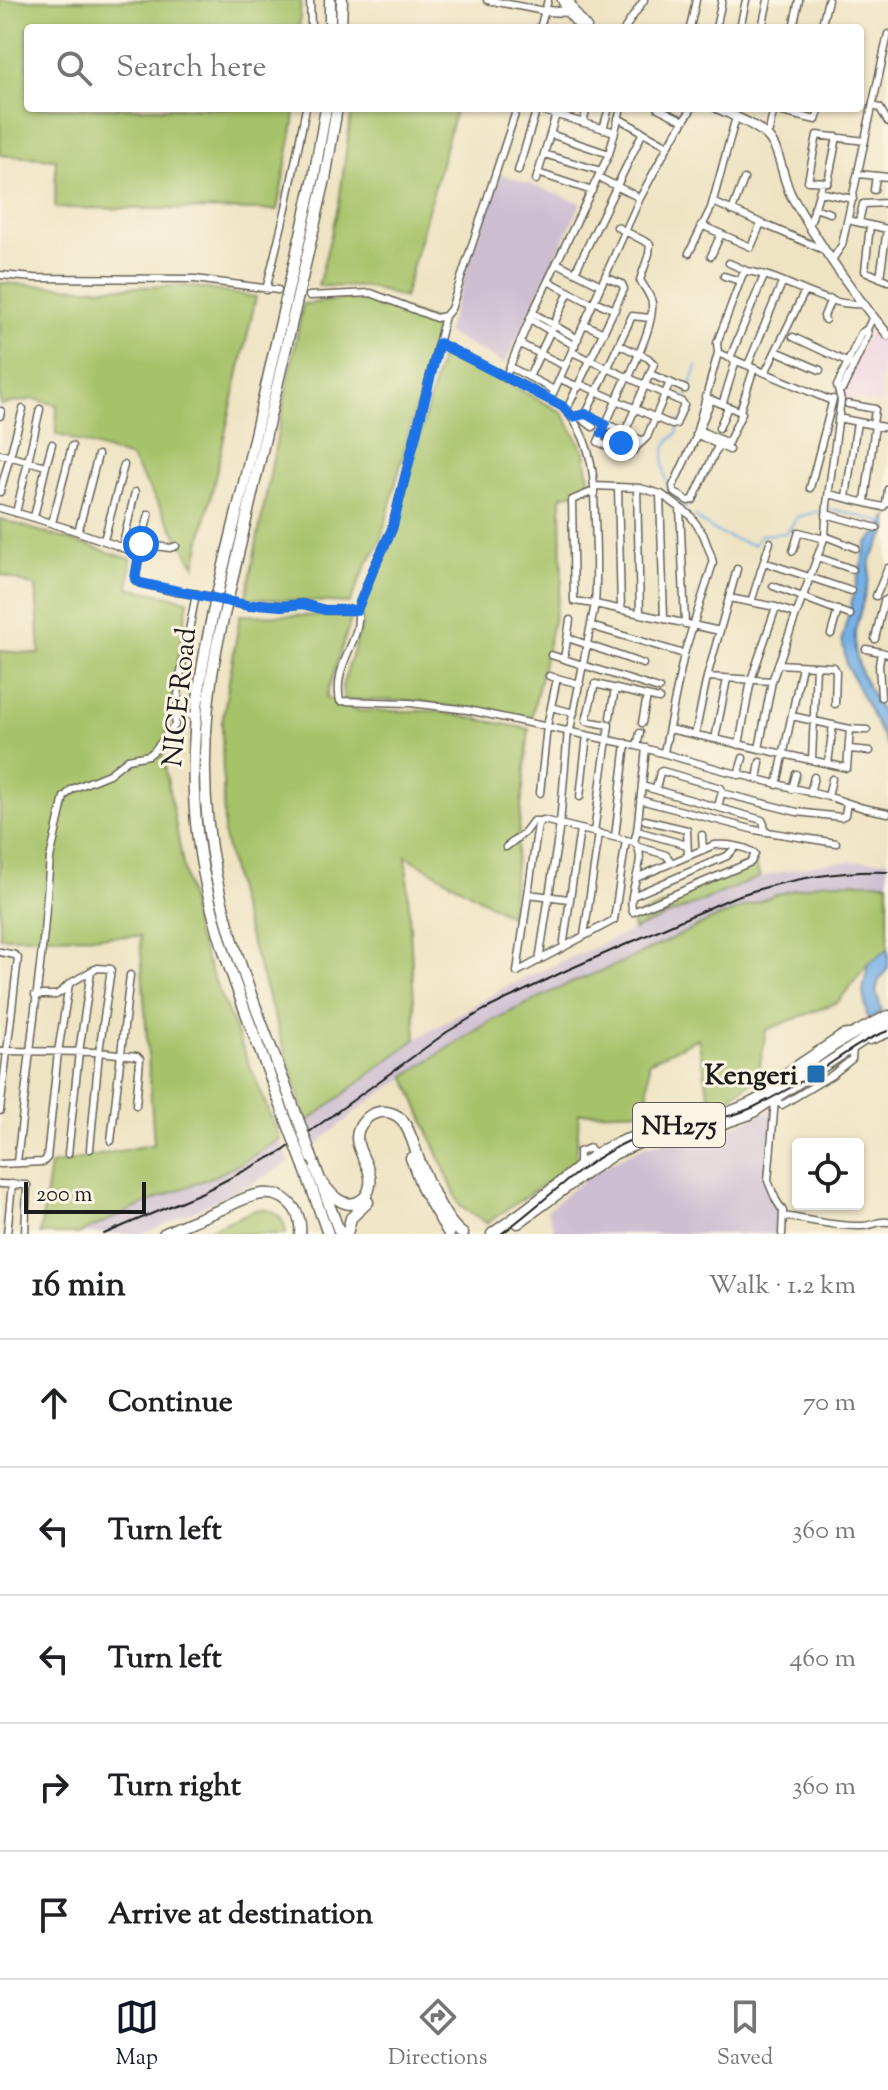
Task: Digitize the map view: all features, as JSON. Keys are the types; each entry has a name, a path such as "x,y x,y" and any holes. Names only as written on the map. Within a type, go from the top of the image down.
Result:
{"highway":[{"path":"330,0 330,24"},
{"path":"341,24 342,0"},
{"name":"NICE Road","path":"325,112 314,177 205,643 194,718 193,793 204,876 221,938 340,1234"},
{"name":"NICE Road","path":"328,1234 305,1169 293,1120 215,875 207,819 204,732 217,645 322,191 336,112"},
{"name":"NH275","path":"492,1234 588,1162 642,1133 714,1116 749,1104 857,1032 883,1028"},
{"name":"NH275","path":"503,1234 557,1196 588,1162 645,1140 736,1120 775,1100 883,1028"},
{"path":"321,1181 342,1202 351,1204 363,1198 371,1180 357,1142 359,1128 375,1113 396,1115 406,1127 424,1173 450,1222 463,1234"},
{"path":"347,1234 351,1218 370,1199 376,1187 376,1178 363,1142 364,1131 372,1122 383,1119 393,1121 401,1129 423,1190 449,1234"},
{"path":"164,1234 249,1197 269,1193 288,1201 296,1210 300,1219 300,1234"},
{"path":"178,1234 262,1200 273,1200 290,1213 294,1223 293,1234"}],"main road":[{"path":"562,0 578,24"},
{"path":"569,0 571,12 583,24"},
{"path":"544,11 571,12"},
{"path":"725,112 767,135 773,142 790,194 862,304 888,332"},
{"path":"735,112 769,131 774,138 792,190 834,257 888,332"}],"street":[{"path":"310,0 311,24"},
{"path":"487,0 523,4 544,11"},
{"path":"541,24 548,0"},
{"path":"628,24 644,0"},
{"path":"691,24 696,0"},
{"path":"717,24 722,0"},
{"path":"741,24 746,0"},
{"path":"763,24 768,0"},
{"path":"794,24 799,0"},
{"path":"822,24 828,0"},
{"path":"834,257 842,245 888,34"},
{"path":"873,106 880,108 888,122"},
{"path":"266,290 305,112"},
{"path":"516,112 451,309 445,316 392,529 357,610 359,623 338,678 340,701 410,703 468,710 569,730 664,752 738,775 888,813"},
{"path":"518,171 534,112"},
{"path":"592,191 537,176 557,112 615,132"},
{"path":"583,123 586,112"},
{"path":"603,129 608,112"},
{"path":"505,378 609,154 620,112"},
{"path":"666,112 684,121"},
{"path":"550,400 640,198 690,112"},
{"path":"769,131 773,112"},
{"path":"785,112 816,120 819,112"},
{"path":"689,253 713,202 736,117"},
{"path":"618,118 668,146"},
{"path":"575,272 643,132"},
{"path":"550,134 609,154"},
{"path":"837,137 828,182 809,182 816,136 819,135 837,137 865,141"},
{"path":"544,154 599,174 640,198"},
{"path":"858,174 888,177"},
{"path":"874,190 876,176"},
{"path":"732,211 744,179"},
{"path":"811,221 822,183"},
{"path":"819,192 853,199"},
{"path":"713,202 824,250"},
{"path":"859,222 863,204 888,203"},
{"path":"814,208 830,213"},
{"path":"875,217 865,271 888,281"},
{"path":"880,278 888,217"},
{"path":"848,220 887,229"},
{"path":"701,225 751,247 761,223"},
{"path":"617,227 650,244 640,280 652,301 644,342 598,442 627,455 635,450 647,437 670,382"},
{"path":"711,256 721,234"},
{"path":"557,263 601,285"},
{"path":"729,263 805,291 849,304 862,304"},
{"path":"708,398 742,413 728,443 699,431 718,353 717,343 740,281 747,271"},
{"path":"0,275 195,279 278,290"},
{"path":"724,276 740,281"},
{"path":"719,428 733,359 764,276"},
{"path":"566,411 624,286 605,277"},
{"path":"548,281 615,310"},
{"path":"741,408 751,367 782,283"},
{"path":"765,373 805,291"},
{"path":"529,377 569,292"},
{"path":"309,296 371,293 436,318 445,316"},
{"path":"825,320 831,299"},
{"path":"532,316 590,359 684,403 676,424 672,425 560,379"},
{"path":"586,414 632,316 650,318"},
{"path":"759,749 772,681 824,538 841,400 837,386 851,364 861,333 873,317"},
{"path":"610,321 627,328"},
{"path":"584,324 604,333"},
{"path":"793,337 851,364"},
{"path":"439,343 550,400 593,427"},
{"path":"520,344 565,366"},
{"path":"598,344 639,353 654,366 617,451"},
{"path":"776,351 820,370"},
{"path":"718,353 832,401"},
{"path":"510,367 554,390"},
{"path":"650,374 685,389"},
{"path":"810,488 832,401 838,392"},
{"path":"708,398 697,435 673,486 674,492 688,501 693,500 718,446"},
{"path":"848,404 875,409 865,501"},
{"path":"0,492 23,409"},
{"path":"16,513 40,409"},
{"path":"575,417 586,414 643,441"},
{"path":"539,961 560,824 569,730 595,604 594,489 589,452 575,417"},
{"path":"838,418 888,428"},
{"path":"846,497 857,422"},
{"path":"607,446 615,429"},
{"path":"602,433 635,450"},
{"path":"697,435 729,450"},
{"path":"34,517 52,444"},
{"path":"52,523 72,446"},
{"path":"0,454 46,466"},
{"path":"78,532 98,455"},
{"path":"104,540 124,465"},
{"path":"618,487 621,610"},
{"path":"637,488 640,614"},
{"path":"664,752 689,625 713,563 703,534 690,515 660,494 637,488 594,489 572,500 574,601 595,604 689,625 720,631"},
{"path":"829,494 885,506 888,489"},
{"path":"122,548 135,492"},
{"path":"660,494 664,619"},
{"path":"0,508 139,554"},
{"path":"680,508 689,625"},
{"path":"827,512 877,528"},
{"path":"149,514 139,554 137,582 250,606 303,604 325,610 357,610"},
{"path":"793,551 799,532 856,548"},
{"path":"752,599 770,542"},
{"path":"141,544 176,546"},
{"path":"817,557 852,569"},
{"path":"764,562 851,591"},
{"path":"876,596 888,568"},
{"path":"695,735 707,677 737,569"},
{"path":"773,586 850,615"},
{"path":"17,1162 50,858 64,797 72,789 109,774 128,759 149,755 175,725 180,677 199,594"},
{"path":"729,598 796,614"},
{"path":"875,639 884,601 888,599"},
{"path":"739,745 751,680 776,607"},
{"path":"831,634 838,610"},
{"path":"564,659 570,620"},
{"path":"591,626 684,654"},
{"path":"568,638 643,664"},
{"path":"866,649 885,653 879,665 881,697"},
{"path":"551,655 659,689"},
{"path":"778,664 834,667 835,704"},
{"path":"777,785 802,666"},
{"path":"812,760 816,666"},
{"path":"549,676 580,684"},
{"path":"707,677 772,681"},
{"path":"715,739 727,679"},
{"path":"540,793 547,726 556,683"},
{"path":"583,937 609,725 586,721 595,684 659,699"},
{"path":"610,717 615,689"},
{"path":"642,723 647,696"},
{"path":"177,707 194,718"},
{"path":"551,707 574,713"},
{"path":"792,716 867,730"},
{"path":"828,764 833,725"},
{"path":"669,729 847,768 850,729"},
{"path":"637,746 640,733"},
{"path":"580,797 587,735"},
{"path":"615,837 626,743"},
{"path":"636,878 719,844 754,852 753,860 633,912 631,907 636,878 641,853 637,831 646,748"},
{"path":"850,749 870,751"},
{"path":"738,775 743,758"},
{"path":"757,780 760,762"},
{"path":"656,789 662,771 721,788 718,807"},
{"path":"792,789 796,774"},
{"path":"810,793 814,777"},
{"path":"828,797 832,779"},
{"path":"642,786 762,820 764,832"},
{"path":"722,793 797,812 841,817 845,815 847,803"},
{"path":"640,800 764,832 836,843"},
{"path":"645,820 687,830 688,856"},
{"path":"506,847 524,833 533,821 540,821 626,840 666,855 672,863"},
{"path":"540,821 517,972 614,920 626,840"},
{"path":"562,948 580,829"},
{"path":"637,831 687,845"},
{"path":"702,835 703,850"},
{"path":"633,896 727,856 736,847"},
{"path":"639,863 660,869"},
{"path":"528,894 569,899"},
{"path":"616,910 631,907"},
{"path":"0,952 18,958 3,1051 0,1111"},
{"path":"35,995 56,995 91,971 111,969 90,1149"},
{"path":"68,1154 91,971"},
{"path":"111,1141 130,975"},
{"path":"0,1164 43,1162 47,1158 69,984"},
{"path":"3,1051 99,1052 137,1056 140,1059 136,1105"},
{"path":"775,1100 768,1181 783,1211 782,1234"},
{"path":"0,1184 28,1186 25,1234"},
{"path":"7,1234 12,1184"},
{"path":"784,1216 866,1230 880,1220 888,1222"}],"shaded area":[{"path":"499,173 581,203 505,364 446,333"},
{"path":"874,321 888,341 888,364 883,368 880,383 881,404 842,396"},
{"path":"888,860 888,882 824,882 778,894 711,920 489,1022 364,1105 314,1146 307,1122 416,1039 505,987 760,877 822,863"},
{"path":"773,1109 765,1180 774,1202 781,1210 777,1234 556,1234 547,1210 595,1171 645,1146 737,1125"},
{"path":"280,1139 290,1162 250,1185 143,1234 78,1234 217,1175"}],"green space":[{"path":"0,0 301,0 299,24 24,24 24,112 295,112 277,210 55,208 56,159 0,155"},
{"path":"351,112 455,112 404,298 370,287 318,286 339,203"},
{"path":"0,283 83,288 189,286 256,297 195,566 131,458 56,434 57,405 34,399 0,405"},
{"path":"366,297 438,322 380,543 367,563 350,603 246,598 303,304"},
{"path":"443,349 562,412 585,452 590,488 561,496 562,582 531,720 417,701 344,700 342,686 362,625 361,607 390,548"},
{"path":"0,519 131,559 129,588 188,600 163,756 196,935 280,1139 217,1175 78,1234 40,1234 50,1165 154,1144 140,936 0,937 0,651 40,654 36,587 0,574"},
{"path":"240,615 352,616 326,697 359,711 434,711 529,729 510,916 406,856 416,1039 307,1122 239,903 224,836 222,723"},
{"path":"755,863 760,877 633,930 631,919"},
{"path":"824,882 888,882 888,949 868,964 838,1002 766,1030 758,1077 728,1099 709,1096 698,1038 649,1062 647,1111 579,1113 576,1162 487,1223 460,1206 405,1076 489,1022 564,986 711,920 778,894"},
{"path":"262,1209 279,1217 286,1234 199,1234 255,1210"}],"water":[{"path":"888,517 888,529 870,561 869,579 855,631 855,650 861,673 888,726 888,747 847,666 842,639 867,543 879,532"},
{"path":"888,949 888,968 878,982 876,992 882,1011 868,1020 863,992 868,964"}],"waterway":[{"path":"685,403 697,366"},
{"path":"680,421 677,433 666,445 663,462 668,491 687,509"},
{"path":"695,516 722,534 754,545 760,535 787,533 797,517 820,511 837,510 888,524"}],"railway":[{"path":"104,1234 203,1192 283,1151 447,1032 484,1010 565,971 753,891 829,875 888,872"},
{"path":"501,1234 582,1169 617,1147 650,1133 740,1113 888,1031"}],"place":[{"name":"Kengeri","path":"816,1074"}],"route":[{"path":"141,544 135,579 140,583 250,606 303,604 325,610 357,610 392,529 439,343 562,406 573,417 586,414 605,424 602,433 621,443"}]}
